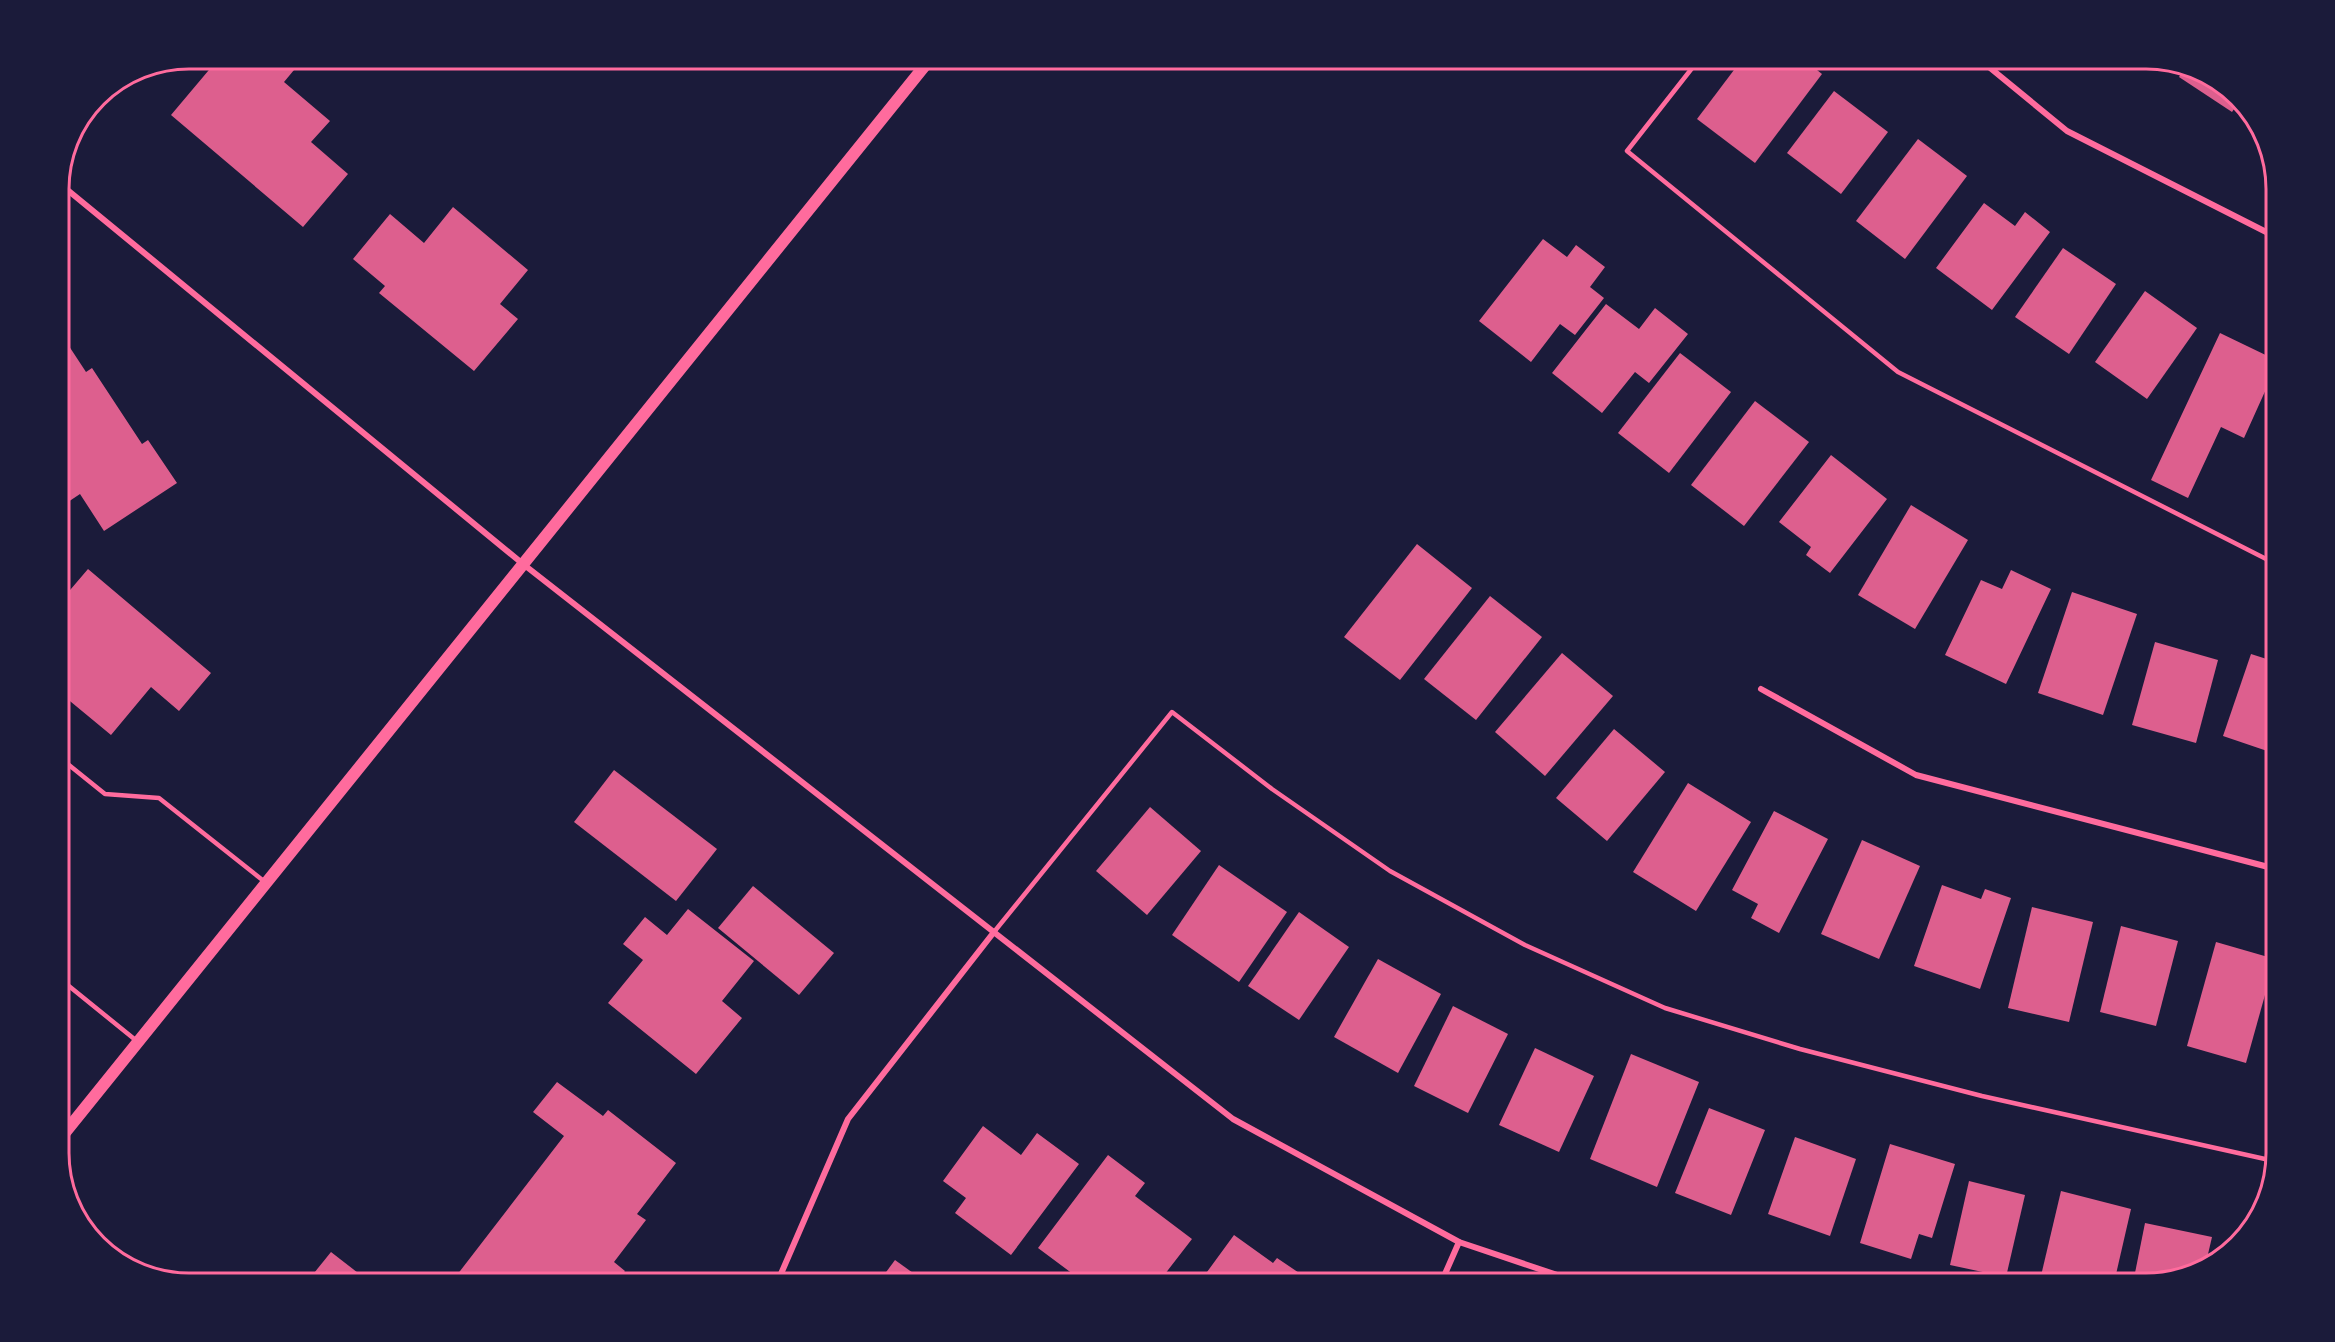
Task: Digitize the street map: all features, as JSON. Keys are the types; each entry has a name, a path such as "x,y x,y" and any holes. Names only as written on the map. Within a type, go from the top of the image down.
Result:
{"main road":[{"path":"69,1128 922,69"}],"street":[{"path":"1991,69 2067,131 2266,232"},
{"path":"69,191 523,564 1233,1119 1459,1242 1549,1273"},
{"path":"1761,689 1916,775 2266,866"},
{"path":"782,1273 848,1119 994,932"},
{"path":"1446,1273 1459,1242"}],"lane":[{"path":"1691,69 1627,151 1898,372 2266,559"},
{"path":"994,932 1172,712 1272,789 1390,870 1525,945 1665,1008 1800,1049 1982,1096 2266,1159"},
{"path":"69,765 105,794 159,798 266,883"},
{"path":"69,986 138,1042"}],"building":[{"path":"210,69 295,69 284,82 330,121 311,142 348,174 303,227 171,115"},
{"path":"1735,69 1816,69 1822,74 1755,163 1697,119"},
{"path":"2181,74 2206,85 2235,108 2232,112 2179,77"},
{"path":"1834,91 1888,132 1841,194 1787,153"},
{"path":"1918,139 1967,176 1905,259 1856,221"},
{"path":"1984,203 2015,226 2025,212 2050,232 1992,310 1936,268"},
{"path":"453,207 528,270 500,304 518,319 474,371 379,293 385,286 353,259 390,214 424,243"},
{"path":"1543,239 1567,257 1576,245 1605,267 1590,287 1604,298 1575,335 1560,324 1531,362 1479,321"},
{"path":"2063,248 2116,284 2069,354 2015,317"},
{"path":"2145,291 2197,328 2147,399 2095,362"},
{"path":"1606,304 1639,329 1655,308 1688,334 1649,383 1635,372 1602,413 1552,373"},
{"path":"2220,333 2266,355 2266,389 2244,438 2221,427 2188,498 2151,480"},
{"path":"69,346 86,372 92,368 142,444 148,440 177,483 104,531 80,494 69,501"},
{"path":"1680,353 1731,392 1669,473 1618,433"},
{"path":"1755,401 1809,442 1744,526 1691,485"},
{"path":"1831,455 1887,499 1830,573 1806,555 1811,547 1779,522"},
{"path":"1911,505 1968,540 1915,629 1858,595"},
{"path":"1417,544 1472,588 1400,680 1344,637"},
{"path":"88,569 211,673 179,711 151,687 111,735 69,700 69,591"},
{"path":"2011,570 2051,589 2006,684 1945,655 1981,580 2002,589"},
{"path":"2072,592 2137,614 2103,715 2038,693"},
{"path":"1490,596 1542,637 1476,720 1424,679"},
{"path":"2155,642 2218,660 2196,743 2132,725"},
{"path":"1562,653 1613,696 1545,776 1495,732"},
{"path":"2251,654 2266,659 2266,751 2223,736"},
{"path":"1614,729 1665,772 1607,841 1556,798"},
{"path":"614,770 717,849 676,901 574,822"},
{"path":"1688,783 1751,822 1696,911 1633,872"},
{"path":"1150,807 1201,851 1147,915 1096,871"},
{"path":"1774,811 1828,839 1779,933 1751,918 1758,904 1732,890"},
{"path":"1862,840 1920,866 1879,959 1821,934"},
{"path":"1219,865 1287,912 1239,982 1172,935"},
{"path":"1942,885 1981,899 1985,889 2011,898 1980,989 1914,966"},
{"path":"753,886 834,953 799,995 718,928"},
{"path":"2032,907 2093,922 2069,1022 2008,1008"},
{"path":"688,909 754,961 722,1001 742,1018 696,1074 608,1003 643,960 623,944 645,917 667,935"},
{"path":"1299,912 1349,947 1299,1020 1248,986"},
{"path":"2121,926 2178,941 2156,1026 2100,1012"},
{"path":"2216,942 2266,956 2266,991 2246,1063 2187,1046"},
{"path":"1378,959 1441,994 1398,1073 1334,1037"},
{"path":"1453,1006 1508,1034 1468,1113 1414,1086"},
{"path":"1535,1048 1594,1076 1559,1152 1499,1125"},
{"path":"1631,1054 1699,1082 1657,1187 1590,1159"},
{"path":"557,1082 603,1116 608,1110 676,1163 637,1214 646,1220 614,1262 625,1271 623,1273 459,1273 564,1136 533,1112"},
{"path":"1709,1108 1765,1130 1731,1215 1675,1193"},
{"path":"983,1126 1021,1155 1037,1133 1079,1164 1011,1255 955,1213 966,1198 943,1181"},
{"path":"1795,1137 1856,1159 1830,1236 1768,1214"},
{"path":"1890,1144 1955,1164 1932,1238 1919,1234 1911,1259 1860,1243"},
{"path":"1108,1155 1145,1183 1135,1196 1192,1239 1166,1273 1072,1273 1038,1248"},
{"path":"1969,1181 2025,1195 2007,1273 1987,1273 1950,1265"},
{"path":"2061,1191 2131,1209 2116,1273 2042,1273"},
{"path":"2145,1223 2212,1237 2208,1256 2192,1264 2161,1272 2135,1273"},
{"path":"1234,1235 1273,1263 1277,1258 1299,1273 1206,1273"},
{"path":"331,1252 358,1273 314,1273"},
{"path":"895,1260 913,1273 885,1273"}]}
